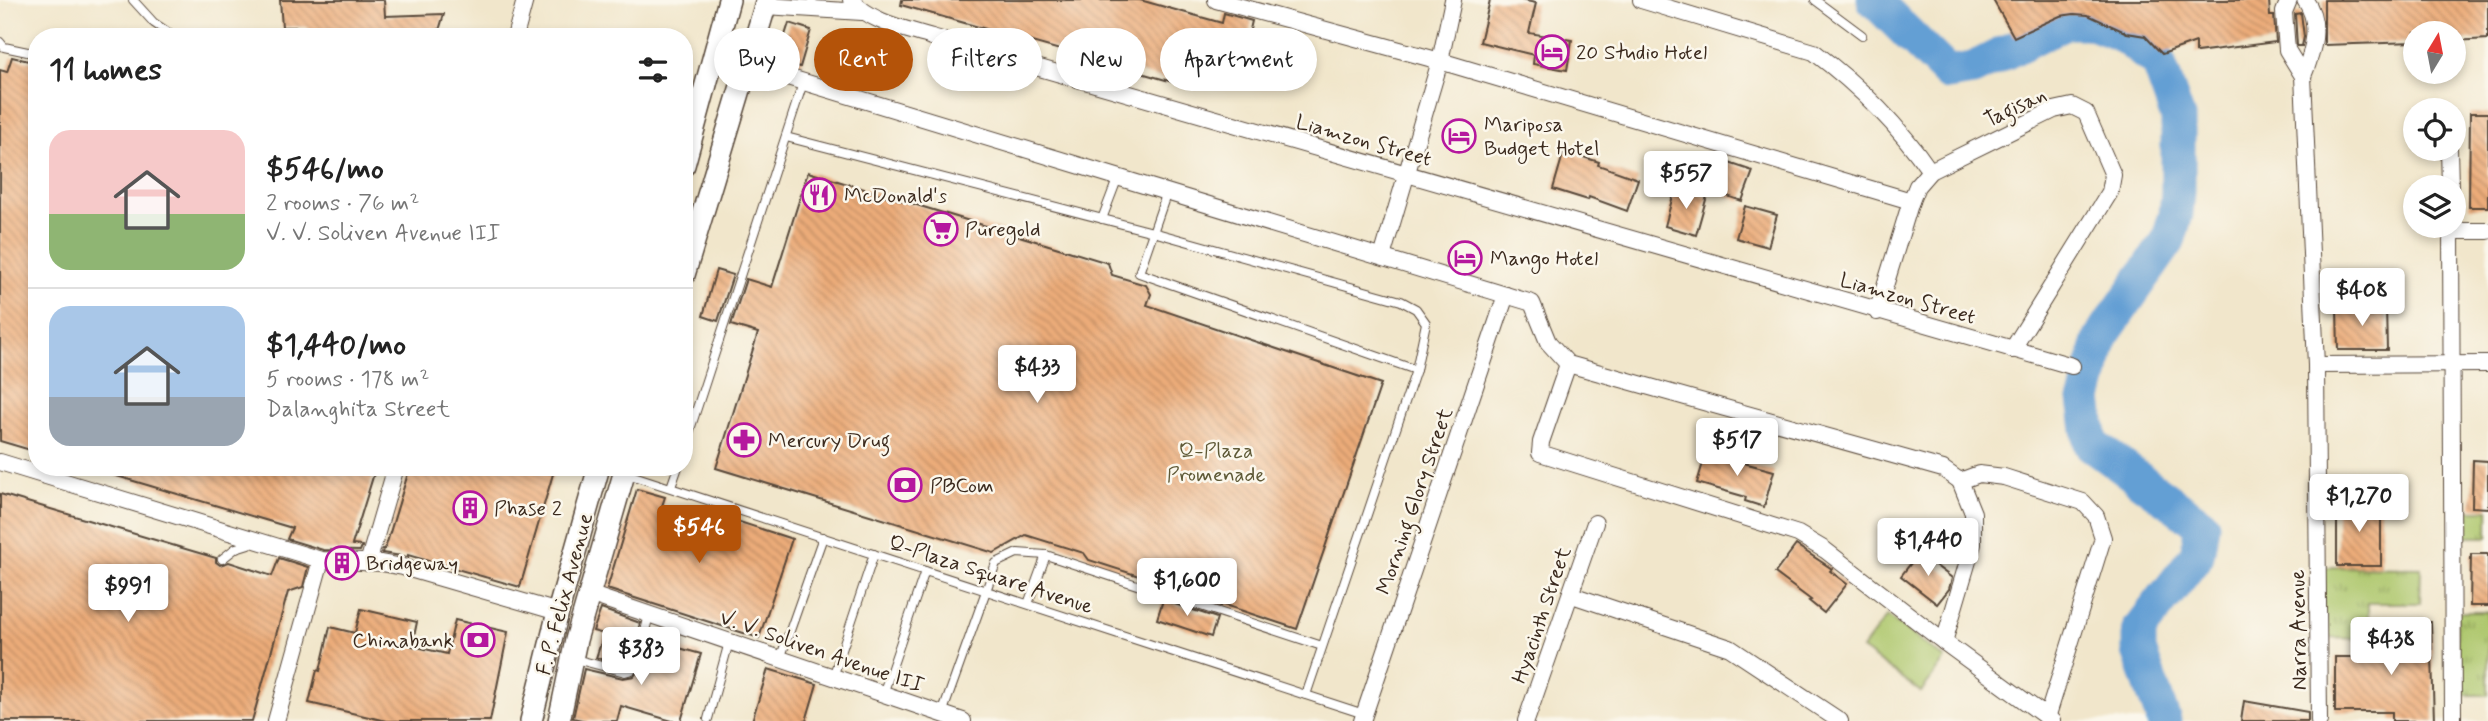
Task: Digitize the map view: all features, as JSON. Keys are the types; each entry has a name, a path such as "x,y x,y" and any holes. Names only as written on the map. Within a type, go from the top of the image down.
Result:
{"main road":[{"path":"693,132 727,9 743,5 754,9 764,8 758,28"},
{"path":"693,245 740,91"},
{"name":"F. P. Felix Avenue","path":"531,721 596,476"},
{"name":"F. P. Felix Avenue","path":"559,721 617,476"}],"street":[{"path":"518,28 525,0"},
{"path":"1216,0 1440,61 1910,201"},
{"path":"1382,257 1440,61 1453,0"},
{"path":"1641,0 1814,52 1832,65 1905,136 1930,171"},
{"name":"Narra Avenue","path":"2289,0 2284,12 2287,50 2303,76"},
{"name":"Narra Avenue","path":"2305,0 2311,9 2315,46 2303,76 2316,365 2319,721"},
{"name":"Liamzon Street","path":"764,8 857,6 883,22 932,37 1877,312 2072,366"},
{"path":"800,82 1532,303 1548,342 1568,363 1943,469 1960,481 1973,513 1973,544 1944,642"},
{"name":"Tagisan","path":"1877,312 1910,201 1917,186 1930,171 2053,110 2072,106 2087,113 2113,175 2109,192 2012,350"},
{"path":"2466,229 2488,231"},
{"path":"2451,238 2453,721"},
{"name":"Morning Glory Street","path":"1363,718 1506,295"},
{"path":"1568,363 1541,442 1540,453 1798,534 1825,550 2049,719 2103,538 2096,516 2083,502 2004,477 1979,474 1960,481"},
{"path":"2316,365 2488,364"},
{"path":"0,462 28,471"},
{"path":"46,476 321,560 403,567 558,612"},
{"path":"368,563 393,476"},
{"name":"Hyacinth Street","path":"1526,721 1595,523"},
{"path":"276,721 321,560"},
{"name":"V. V. Soliven Avenue III","path":"589,594 963,721"},
{"path":"1572,595 1731,648 1840,721"}],"lane":[{"path":"132,0 162,28"},
{"path":"1815,0 1862,35"},
{"path":"0,42 4,47 28,52"},
{"path":"693,420 803,83"},
{"path":"786,136 1153,232 1401,301 1416,309 1426,323 1416,370 1306,695"},
{"path":"1102,219 1118,177"},
{"path":"1167,192 1139,273 1416,370"},
{"name":"Q-Plaza Square Avenue","path":"639,476 1306,695 1363,718"},
{"path":"671,487 675,476"},
{"path":"780,659 824,537"},
{"path":"222,559 236,548 258,541"},
{"path":"942,714 996,563 1017,552 1045,555 1322,646"},
{"path":"833,677 874,554"},
{"path":"1028,604 1045,555"},
{"path":"883,694 925,571"},
{"path":"572,658 625,672 632,670 638,659 649,615"},
{"path":"708,719 729,642"}],"green space":[{"path":"2456,510 2488,510 2488,537 2456,537"},
{"path":"2322,567 2421,568 2420,603 2368,603 2368,639 2322,638"},
{"path":"2457,612 2488,612 2488,695 2456,695"},
{"path":"1887,616 1945,659 1921,692 1862,649"}],"building":[{"path":"280,0 384,0 385,16 444,14 440,28 282,27"},
{"path":"902,0 1140,0 1222,23 1224,13 1252,21 1250,28 1160,28 1160,78 1146,74 1146,28 1056,28 1056,49 1042,45 1042,28 982,28 901,5"},
{"path":"1490,0 1536,3 1529,33 1572,40 1567,70 1533,64 1534,55 1480,42"},
{"path":"1993,0 2269,0 2270,16 2274,16 2276,42 2196,52 2196,42 2162,54 2145,36 2127,33 2088,15 2074,14 2060,16 2014,37"},
{"path":"2324,0 2488,0 2488,39 2466,40 2466,21 2403,21 2403,42 2324,45"},
{"path":"2301,13 2304,37 2302,46 2297,46 2295,14"},
{"path":"789,23 811,30 800,67 800,28 787,28"},
{"path":"12,57 28,61 28,449 0,441 0,70 7,72"},
{"path":"2470,113 2488,113 2488,207 2469,207"},
{"path":"1564,151 1638,179 1627,211 1589,197 1588,200 1553,189"},
{"path":"1720,160 1753,171 1742,201 1709,190"},
{"path":"808,172 1108,263 1112,275 1146,285 1151,294 1147,305 1381,384 1297,629 1167,588 1167,585 1089,560 1084,553 1026,535 994,553 716,468 758,333 731,325 746,279 772,287"},
{"path":"1675,188 1707,196 1696,235 1665,226"},
{"path":"1745,206 1777,215 1768,247 1736,238"},
{"path":"716,270 733,275 718,321 703,316"},
{"path":"2386,306 2387,350 2338,350 2337,307"},
{"path":"1706,453 1774,471 1764,507 1745,501 1746,497 1697,483"},
{"path":"2473,460 2488,461 2488,508 2472,507"},
{"path":"117,476 373,476 352,545 362,546 360,551 323,550 287,539 292,528"},
{"name":"Phase 2","path":"407,476 552,476 520,587 408,555 382,553"},
{"path":"637,489 665,497 661,509 700,521 703,510 792,539 759,638 607,589"},
{"path":"0,494 216,558 220,565 229,562 272,576 279,558 308,567 303,587 288,592 252,721 0,721"},
{"path":"2337,502 2381,502 2381,566 2337,566"},
{"path":"1796,545 1832,569 1830,571 1847,584 1824,613 1775,573"},
{"path":"1919,553 1952,578 1949,589 1937,604 1901,576"},
{"path":"2471,554 2488,554 2488,606 2470,606"},
{"path":"1163,600 1217,618 1211,637 1157,619"},
{"path":"361,609 417,622 412,646 447,654 455,620 508,632 490,721 386,721 309,703 330,627 355,633"},
{"path":"601,609 640,623 628,664 596,658 604,634 593,631"},
{"path":"2391,622 2431,622 2434,721 2392,721 2392,712 2335,712 2335,657 2391,657"},
{"path":"650,640 701,654 681,721 672,721 621,706 617,721 586,721 573,718 584,669 623,678 634,676 644,662"},
{"path":"768,669 817,684 806,721 752,721"},
{"path":"2244,701 2308,712 2308,721 2241,721"}],"waterway":[{"path":"1874,0 1948,73 1973,69 2065,22 2089,22 2122,35 2159,64 2178,118 2176,214 2168,241 2101,337 2085,399 2091,444 2202,525 2197,555 2139,630 2139,651 2164,721"}],"place":[{"name":"20 Studio Hotel","path":"1552,52"},
{"name":"Mariposa Budget Hotel","path":"1459,136"},
{"name":"McDonald's","path":"819,195"},
{"name":"Puregold","path":"941,229"},
{"name":"Mango Hotel","path":"1465,258"},
{"name":"Mercury Drug","path":"744,440"},
{"name":"PBCom","path":"905,485"},
{"name":"Phase 2","path":"470,508"},
{"name":"Bridgeway","path":"342,563"},
{"name":"Chinabank","path":"478,640"}],"park label":[{"name":"Q-Plaza Promenade","path":"1216,462"}]}
